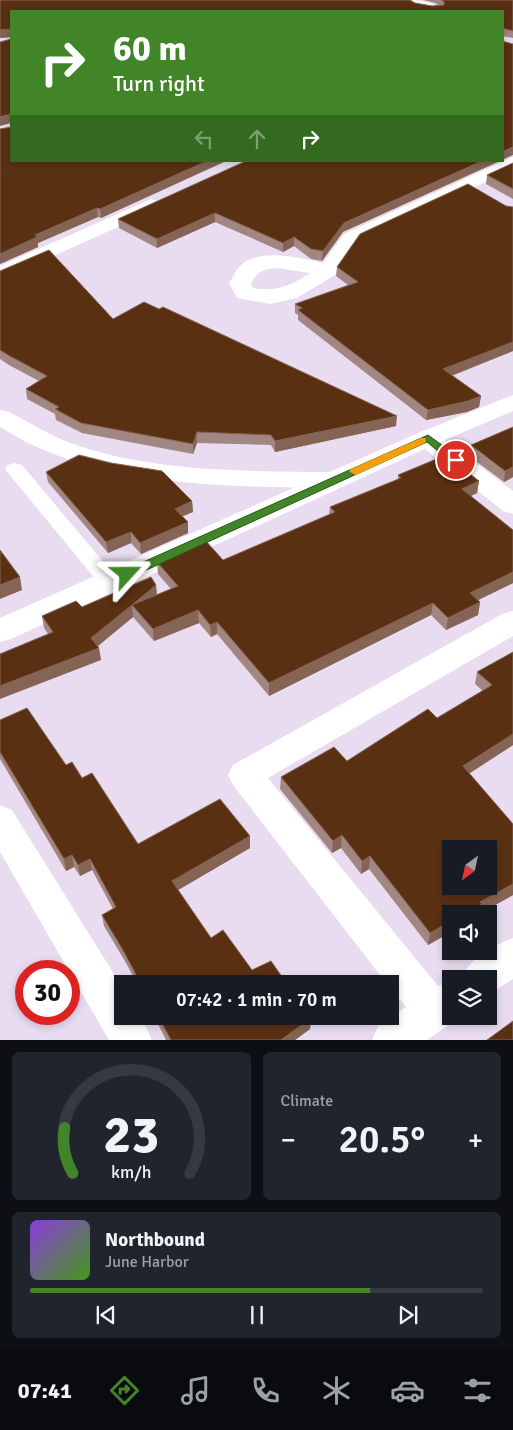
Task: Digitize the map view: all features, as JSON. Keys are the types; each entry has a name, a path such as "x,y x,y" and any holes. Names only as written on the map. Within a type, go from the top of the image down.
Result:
{"street":[{"path":"410,0 433,10"},
{"path":"328,271 351,238 476,188 509,161"},
{"path":"0,274 172,196"},
{"path":"0,631 428,438 513,402"},
{"path":"0,417 60,448 139,468 247,479 336,480"},
{"path":"428,438 513,505"},
{"path":"442,1005 246,775 513,622"},
{"path":"0,820 132,1040"},
{"path":"494,970 513,956"},
{"path":"392,1040 442,1007"}],"lane":[{"path":"16,469 110,582"}],"building":[{"path":"0,0 410,0 415,3 432,6 444,5 444,2 441,0 513,0 513,31 504,29 504,10 10,10 10,29 0,30"},
{"path":"10,39 10,114 0,117 0,42"},
{"path":"504,42 513,44 513,147 504,151"},
{"path":"10,127 10,162 205,162 100,209 97,208 35,235 37,237 0,254 0,129"},
{"path":"244,162 480,162 344,223 323,251 311,249 294,237 283,243 215,213 157,239 118,219"},
{"path":"513,163 513,189 487,175"},
{"path":"468,184 506,206 513,207 513,342 443,369 481,396 468,401 428,410 298,310 302,308 295,304 358,282 337,267 360,234"},
{"path":"49,250 113,319 144,302 159,309 163,307 397,416 275,441 271,435 197,432 193,444 81,423 55,409 59,407 26,389 47,376 0,350 0,271"},
{"path":"513,427 513,467 505,471 471,445"},
{"path":"79,455 111,463 162,471 192,501 175,509 188,522 140,543 131,532 106,542 46,472"},
{"path":"446,455 479,481 462,489 513,530 513,572 470,593 480,602 448,618 433,603 269,683 217,622 210,625 198,610 153,629 132,605 178,586 157,562 205,540 223,560 335,512 330,507 401,478 398,475"},
{"path":"0,550 20,577 0,585"},
{"path":"151,577 156,585 91,638 99,648 0,686 0,654 53,632 42,616 76,601 82,607"},
{"path":"513,652 513,734 463,766 513,824 513,884 498,892 498,840 442,840 442,895 493,895 480,902 482,904 480,905 442,905 442,926 430,933 370,856 362,861 342,835 333,841 281,777 334,747 347,761 428,709 437,718 492,685 477,672"},
{"path":"27,708 66,765 72,762 82,778 92,773 138,844 220,799 250,836 172,881 211,938 223,930 252,970 271,961 281,975 136,975 102,915 116,907 90,859 78,865 72,855 64,859 0,752 0,720"},
{"path":"513,1021 513,1040 487,1040"},
{"path":"163,1025 301,1025 281,1040 171,1040"}],"slow traffic":[{"path":"355,471 421,441"}],"route":[{"path":"127,574 428,438 456,460"}]}
